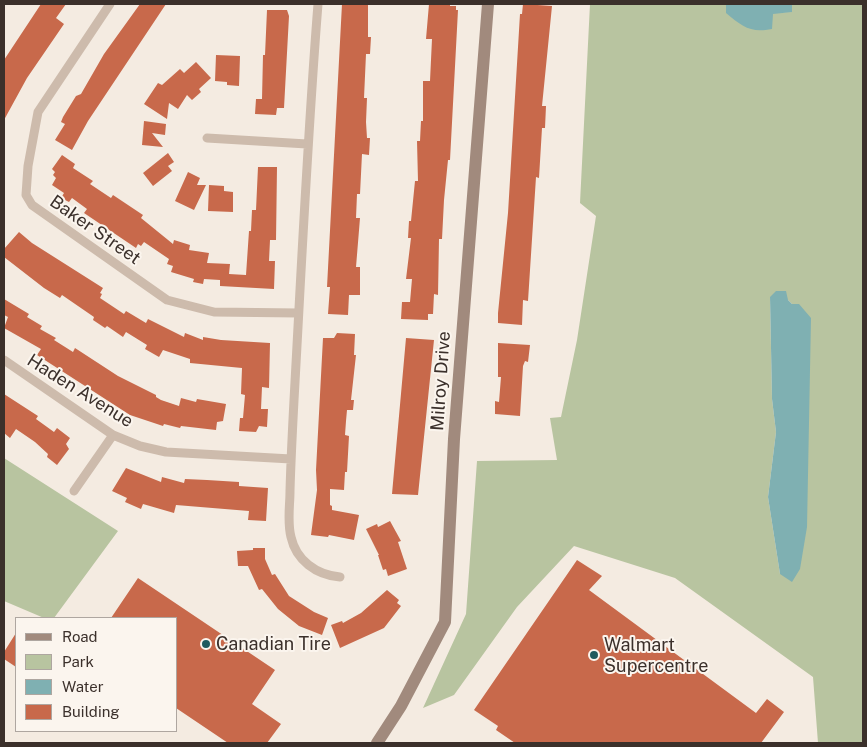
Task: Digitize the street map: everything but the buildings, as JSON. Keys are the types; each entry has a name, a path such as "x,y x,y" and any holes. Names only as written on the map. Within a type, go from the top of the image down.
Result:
{"street":[{"name":"Baker Street","path":"109,4 38,112 28,166 26,195 32,205 167,300 214,312 298,313"},
{"path":"318,4 307,144 298,313 291,459 291,537 298,554 308,565 330,576 340,577"},
{"name":"Milroy Drive","path":"376,743 401,706 445,622 454,439 488,4"},
{"path":"207,138 307,144"},
{"name":"Haden Avenue","path":"4,360 113,435 140,446 166,452 291,459"},
{"path":"74,491 113,435"}],"green space":[{"path":"590,4 726,4 726,13 792,12 792,4 863,4 863,743 818,743 813,677 675,578 574,546 517,607 454,695 423,708 466,614 477,461 557,460 550,418 561,417 577,340 596,216 580,203","holes":["770,297 788,300 792,304 780,574 768,497 776,432 772,399"]},
{"path":"4,458 118,531 55,617 42,617 4,601"}],"water":[{"path":"726,4 792,4 792,12 773,14 772,29 758,30 747,28 726,13"},
{"path":"776,291 786,291 788,300 792,304 799,304 811,318 807,527 800,569 792,582 780,574 768,497 776,432 772,399 770,297"}],"place":[{"name":"Canadian Tire","path":"206,644"},
{"name":"Walmart Supercentre","path":"594,655"}]}
